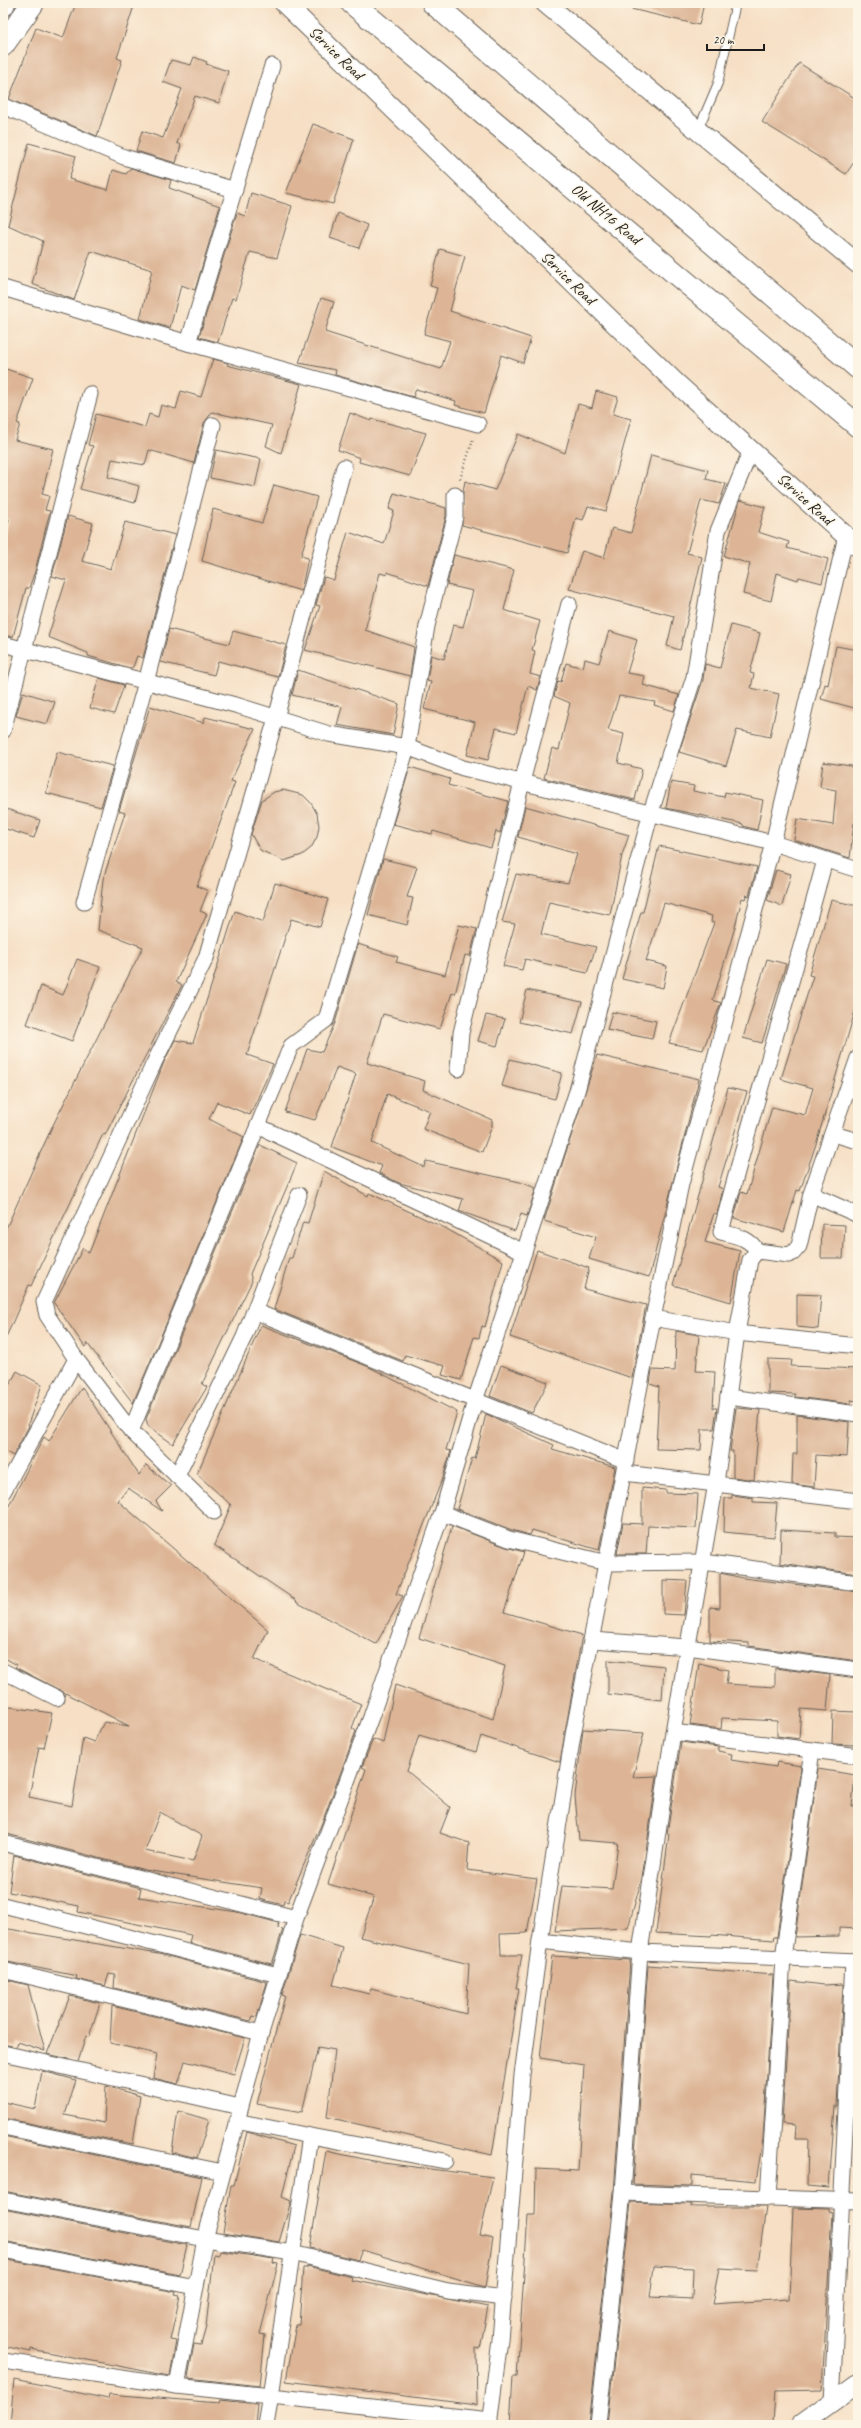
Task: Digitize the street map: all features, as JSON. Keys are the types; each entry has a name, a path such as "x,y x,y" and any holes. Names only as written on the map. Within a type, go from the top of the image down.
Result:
{"main road":[{"path":"3,44 33,3"},
{"name":"Old NH16 Road","path":"352,3 858,426"},
{"path":"433,3 858,368"}],"street":[{"name":"Service Road","path":"284,3 675,382 852,542"},
{"path":"545,3 697,132 858,264"},
{"path":"188,343 272,66"},
{"path":"3,106 124,156 235,190"},
{"path":"3,288 188,343 478,424"},
{"path":"3,731 22,651 90,394"},
{"path":"84,902 146,682 213,425"},
{"path":"177,2386 205,2240 238,2114 278,1975 296,1918 372,1717 442,1513 475,1401 577,1092 629,866 651,812 694,677 718,532 751,450"},
{"path":"214,1512 131,1431 76,1359 47,1315 44,1307 45,1297 154,1063 206,958 276,718 344,467"},
{"path":"131,1431 291,1046 326,1020 407,747 427,626 455,516 455,495"},
{"path":"3,2361 177,2386 490,2422 504,2298 522,2075 540,1941 573,1735 653,1318 681,1184 852,542"},
{"path":"458,1069 461,1033 522,782 569,604"},
{"path":"3,644 22,651 146,682 330,734 407,747 463,768 651,812 773,843 858,870"},
{"path":"757,1251 752,1243 745,1239 721,1232 753,1110 792,982 825,860"},
{"path":"757,1251 788,1254 794,1253 798,1246 811,1194 857,1064"},
{"path":"258,1126 524,1252"},
{"path":"833,1134 858,1141"},
{"path":"811,1194 858,1215"},
{"path":"177,1476 244,1338 299,1195"},
{"path":"598,2425 623,2192 640,1952 673,1732 716,1483 737,1333 750,1260 757,1251"},
{"path":"254,1311 475,1401 625,1467 716,1483 858,1501"},
{"path":"653,1318 737,1333 858,1346"},
{"path":"3,1492 76,1359"},
{"path":"728,1397 858,1414"},
{"path":"442,1513 509,1539 607,1563 703,1562 858,1582"},
{"path":"592,1640 687,1647 858,1670"},
{"path":"3,1671 57,1698"},
{"path":"673,1732 858,1756"},
{"path":"768,2198 783,1958 812,1750"},
{"path":"3,1843 296,1918"},
{"path":"3,1904 278,1975"},
{"path":"540,1941 640,1952 856,1961 832,2403"},
{"path":"3,1970 261,2033"},
{"path":"3,2052 238,2114 310,2136 445,2161"},
{"path":"3,2127 223,2172"},
{"path":"266,2425 310,2136"},
{"path":"623,2192 858,2201"},
{"path":"3,2200 205,2240 292,2254 448,2291 504,2298"},
{"path":"3,2250 196,2287"},
{"path":"801,2425 858,2384"}],"lane":[{"path":"697,132 718,83 736,3"}],"path":[{"path":"455,495 478,424"}],"building":[{"path":"76,3 135,3 117,58 122,60 97,136 9,99 36,28 63,38"},
{"path":"632,3 704,3 699,25 631,9"},
{"path":"194,57 207,62 206,64 228,71 219,103 195,96 177,143 181,145 176,163 136,151 142,131 163,138 182,89 163,82 171,60 191,65"},
{"path":"799,63 858,100 858,156 846,174 762,122"},
{"path":"313,124 354,139 333,204 286,193"},
{"path":"29,143 76,156 69,179 108,190 113,170 126,174 131,168 171,180 169,188 220,206 195,290 181,285 170,328 140,319 152,270 91,251 74,300 32,284 43,241 8,225"},
{"path":"251,193 292,206 277,258 250,252 236,299 232,298 218,342 199,337 237,213 245,216"},
{"path":"338,213 367,225 359,248 330,238"},
{"path":"440,249 465,256 450,311 531,338 523,363 501,355 484,413 455,405 456,401 416,389 413,397 335,375 336,370 299,363 321,298 334,302 325,332 441,369 450,341 424,334 437,288 430,286"},
{"path":"213,359 228,363 227,365 301,384 281,453 266,446 272,425 212,412 204,423 194,463 149,450 145,465 112,459 108,477 139,486 135,503 80,489 93,446 88,445 96,414 145,427 149,414 158,417 161,405 176,409 181,391 201,397"},
{"path":"3,368 33,378 17,423 20,424 15,440 53,449 42,494 49,496 45,510 50,511 35,571 29,588 26,588 13,637 3,635 3,541 9,519 3,517"},
{"path":"596,391 618,397 613,414 631,419 606,511 588,506 583,520 576,518 567,553 462,525 463,491 465,481 495,490 518,434 565,453 578,404 592,408"},
{"path":"350,413 371,421 372,419 426,433 410,476 359,462 360,458 338,450"},
{"path":"216,450 261,459 255,487 210,478"},
{"path":"651,455 708,470 706,479 726,484 719,504 701,500 687,553 702,557 680,650 667,646 674,616 569,589 582,551 604,558 612,528 631,533"},
{"path":"274,485 317,497 301,556 308,558 301,591 202,561 213,509 262,523"},
{"path":"394,493 446,508 446,516 428,586 387,572 387,575 380,573 365,630 414,647 410,676 305,650 320,606 316,605 324,577 334,580 348,532 384,544 394,511 389,509"},
{"path":"740,500 765,507 758,532 789,542 787,548 828,559 822,583 799,577 798,580 777,573 771,601 743,594 750,564 724,556"},
{"path":"68,516 93,523 82,561 111,569 125,522 175,535 143,658 137,656 133,667 130,668 88,656 88,653 48,637 66,580 52,576"},
{"path":"454,555 514,570 504,610 540,621 532,650 535,651 530,674 541,677 537,690 528,686 516,733 496,728 488,760 467,755 475,722 424,709 431,682 427,681 431,655 444,659 453,625 463,627 473,591 447,585"},
{"path":"731,625 760,633 750,673 754,674 751,688 779,694 770,737 737,730 726,766 679,752 703,680 705,664 720,668"},
{"path":"169,629 229,644 233,631 286,645 278,677 218,661 214,675 161,662"},
{"path":"609,631 637,640 627,673 645,676 643,685 679,695 674,711 654,705 655,702 619,696 608,730 624,734 618,763 642,769 635,800 544,778 552,748 559,750 570,703 554,696 558,681 561,682 566,663 583,668 585,659 599,663"},
{"path":"836,646 858,650 858,709 821,699 825,684 828,685"},
{"path":"298,670 399,704 393,735 337,725 342,707 292,695"},
{"path":"99,678 124,685 114,714 90,708"},
{"path":"23,692 55,702 47,724 16,716"},
{"path":"150,706 204,723 205,717 255,729 231,781 235,782 197,886 208,891 200,911 207,914 176,982 182,985 105,1135 103,1134 31,1286 29,1285 3,1344 3,1235 52,1127 143,947 98,930 103,879 125,813 119,811"},
{"path":"57,752 113,766 101,807 46,793"},
{"path":"823,762 858,767 858,823 854,823 850,858 794,840 797,819 833,825 836,790 820,787"},
{"path":"410,767 450,779 448,785 508,801 500,833 496,831 491,848 433,831 432,834 393,824"},
{"path":"671,782 694,786 693,791 724,797 725,792 763,800 757,830 743,826 743,824 666,808"},
{"path":"283,790 303,795 311,803 317,814 319,826 317,837 311,848 302,855 284,861 260,850 251,834 262,800 274,792"},
{"path":"525,806 629,835 622,855 610,915 549,902 541,934 596,947 587,973 525,959 522,970 503,966 515,924 502,922 516,874 568,883 577,854 518,837"},
{"path":"3,808 40,820 34,838 3,828"},
{"path":"659,846 757,867 749,896 746,895 745,899 742,898 713,1000 721,1003 703,1050 669,1043 714,923 711,922 712,916 664,903 646,961 667,966 663,988 622,979 641,912 643,912"},
{"path":"383,859 417,867 407,897 413,898 407,925 368,915"},
{"path":"776,870 791,874 782,906 767,900"},
{"path":"275,883 328,899 320,927 291,919 247,1055 273,1064 250,1115 217,1102 209,1119 244,1137 133,1403 87,1343 85,1347 54,1303 83,1248 89,1253 164,1062 175,1040 193,1043 235,911 263,922"},
{"path":"831,900 858,906 858,1001 816,1144 800,1191 797,1190 784,1232 734,1218 741,1192 747,1194 772,1107 805,1115 813,1088 781,1079 813,976 809,975"},
{"path":"459,925 477,929 470,956 465,955 455,994 452,993 440,1029 383,1014 367,1063 425,1081 423,1090 492,1120 492,1126 482,1152 423,1129 430,1111 387,1094 372,1143 424,1167 426,1161 520,1182 536,1188 527,1216 521,1214 515,1231 459,1211 463,1199 399,1183 379,1173 382,1166 332,1147 356,1074 337,1067 315,1120 285,1112 307,1049 322,1052 335,1023 358,944 398,957 396,962 445,975"},
{"path":"77,959 100,967 72,1041 27,1024 41,986 63,995"},
{"path":"767,959 786,964 762,1043 743,1038"},
{"path":"527,990 582,1002 573,1034 519,1022"},
{"path":"612,1012 656,1021 652,1039 607,1030"},
{"path":"486,1015 505,1019 497,1046 478,1041"},
{"path":"597,1055 699,1079 649,1277 589,1259 596,1237 544,1221"},
{"path":"510,1059 562,1073 555,1099 502,1086"},
{"path":"728,1088 747,1092 718,1187 723,1189 717,1214 714,1213 705,1242 740,1251 731,1302 673,1285"},
{"path":"260,1145 297,1163 250,1274 252,1281 202,1384 207,1387 173,1444 148,1426 146,1419"},
{"path":"324,1171 368,1196 369,1193 445,1228 503,1261 485,1327 482,1326 479,1338 474,1337 461,1380 442,1375 445,1366 405,1355 403,1361 274,1309 289,1258 292,1258 303,1222 308,1223"},
{"path":"822,1224 845,1225 843,1258 821,1258"},
{"path":"537,1250 589,1268 584,1289 646,1305 632,1378 510,1337"},
{"path":"797,1294 821,1295 818,1329 797,1327"},
{"path":"261,1325 367,1366 457,1412 446,1450 451,1451 442,1480 396,1594 403,1596 376,1644 296,1602 297,1601 214,1545 231,1505 197,1474"},
{"path":"676,1331 699,1335 696,1371 715,1372 713,1408 717,1408 714,1429 702,1429 701,1450 656,1449 659,1387 650,1384 652,1370 675,1371"},
{"path":"768,1359 792,1360 791,1366 858,1369 858,1401 851,1400 851,1404 795,1397 795,1394 768,1393"},
{"path":"501,1365 548,1382 532,1413 490,1396"},
{"path":"17,1371 42,1385 28,1424 29,1426 13,1456 3,1450 3,1380 10,1384"},
{"path":"82,1387 139,1475 146,1465 171,1486 156,1501 162,1511 128,1488 118,1501 268,1630 254,1659 361,1704 352,1728 356,1731 323,1820 288,1902 284,1901 283,1905 260,1899 262,1888 145,1870 3,1833 3,1706 52,1713 44,1748 39,1747 29,1797 72,1806 83,1738 94,1742 104,1722 129,1726 15,1667 17,1665 3,1657 3,1517 44,1437 49,1441","holes":["160,1812 202,1836 193,1861 145,1851"]},
{"path":"736,1408 760,1410 754,1480 733,1477 733,1451 730,1451"},
{"path":"486,1414 554,1445 552,1449 615,1467 599,1550 532,1530 530,1535 512,1530 457,1509 472,1458 475,1459"},
{"path":"797,1415 849,1422 847,1457 816,1455 814,1487 792,1484 793,1454 797,1454"},
{"path":"642,1488 666,1490 666,1493 698,1494 696,1528 648,1526 646,1554 617,1554 623,1523 642,1524"},
{"path":"732,1495 753,1498 753,1502 777,1503 774,1537 724,1532 725,1498 732,1498"},
{"path":"452,1526 506,1547 524,1552 504,1612 582,1635 560,1762 481,1736 476,1752 419,1735 407,1771 450,1807 440,1833 469,1843 467,1870 537,1879 527,1933 500,1934 501,1955 522,1955 516,1988 519,1988 492,2155 327,2117 335,2050 318,2047 302,2112 257,2104 285,1996 282,1995 300,1935 343,1948 333,1985 369,1994 371,1989 466,2014 469,1964 360,1937 374,1897 328,1884 366,1769 362,1767 373,1739 383,1743 395,1685 493,1719 505,1666 419,1638"},
{"path":"781,1530 835,1533 835,1537 858,1538 858,1574 780,1563"},
{"path":"720,1573 743,1578 858,1592 858,1661 749,1646 749,1643 710,1641 710,1607 720,1608"},
{"path":"663,1580 687,1581 684,1615 663,1614"},
{"path":"608,1660 664,1666 662,1700 608,1694"},
{"path":"699,1663 728,1670 726,1684 775,1687 775,1668 830,1675 827,1711 801,1709 799,1739 777,1736 777,1721 722,1718 721,1729 690,1725"},
{"path":"833,1711 856,1712 854,1745 832,1744"},
{"path":"583,1729 644,1733 633,1777 657,1776 642,1878 628,1928 555,1931 562,1886 612,1889 618,1843 579,1840 575,1796"},
{"path":"681,1742 718,1747 718,1751 732,1754 731,1760 776,1767 777,1762 801,1766 777,1937 774,1937 773,1940 711,1935 656,1933 669,1834 667,1834"},
{"path":"818,1769 855,1775 852,1806 858,1806 858,1929 839,1928 839,1936 795,1937"},
{"path":"14,1855 141,1888 139,1897 237,1912 279,1923 278,1928 283,1929 272,1964 189,1943 191,1935 78,1912 79,1906 9,1892"},
{"path":"3,1928 164,1955 267,1982 257,2017 253,2016 251,2021 114,1988 115,1975 109,1974 105,1986 76,1979 77,1976 3,1961"},
{"path":"552,1956 630,1960 614,2192 589,2425 510,2425 513,2377 517,2377 528,2215 535,2215 536,2169 578,2171 584,2065 540,2058"},
{"path":"648,1965 773,1975 763,2139 756,2181 692,2175 692,2186 633,2184"},
{"path":"3,1979 28,1985 45,2051 18,2042 16,2047 3,2044"},
{"path":"791,1981 824,1985 843,1984 837,2106 835,2106 829,2188 807,2186 808,2139 795,2139 796,2125 782,2124"},
{"path":"70,1996 100,2003 89,2037 86,2036 78,2061 47,2054"},
{"path":"112,2006 245,2038 234,2074 185,2061 178,2084 153,2078 157,2054 110,2043"},
{"path":"858,2045 858,2107 855,2107"},
{"path":"42,2071 76,2080 65,2115 104,2123 106,2086 140,2096 133,2144 3,2118 3,2102 35,2109"},
{"path":"178,2111 209,2120 197,2158 172,2152"},
{"path":"247,2132 294,2146 282,2197 291,2201 279,2242 223,2233 231,2185 234,2185"},
{"path":"3,2136 202,2177 191,2227 3,2191 5,2150 3,2150"},
{"path":"326,2151 383,2163 493,2177 480,2235 493,2238 485,2287 362,2250 358,2260 310,2248"},
{"path":"631,2202 691,2204 691,2207 766,2207 757,2271 719,2269 712,2304 789,2299 793,2208 828,2209 828,2211 832,2212 822,2390 775,2391 773,2425 607,2425","holes":["654,2266 693,2268 692,2299 650,2297"]},
{"path":"3,2209 187,2245 180,2275 3,2241"},
{"path":"220,2251 274,2259 273,2263 278,2264 260,2334 265,2335 260,2386 188,2378 194,2344 201,2345 206,2327 214,2254 219,2255"},
{"path":"3,2259 176,2292 175,2295 180,2296 170,2340 176,2341 170,2376 31,2349 31,2352 3,2346"},
{"path":"307,2266 352,2277 351,2280 488,2307 480,2349 476,2348 477,2405 286,2381 296,2325 299,2325 303,2268 307,2268"},
{"path":"14,2379 108,2399 109,2394 219,2403 220,2400 258,2404 256,2425 10,2425"}]}
